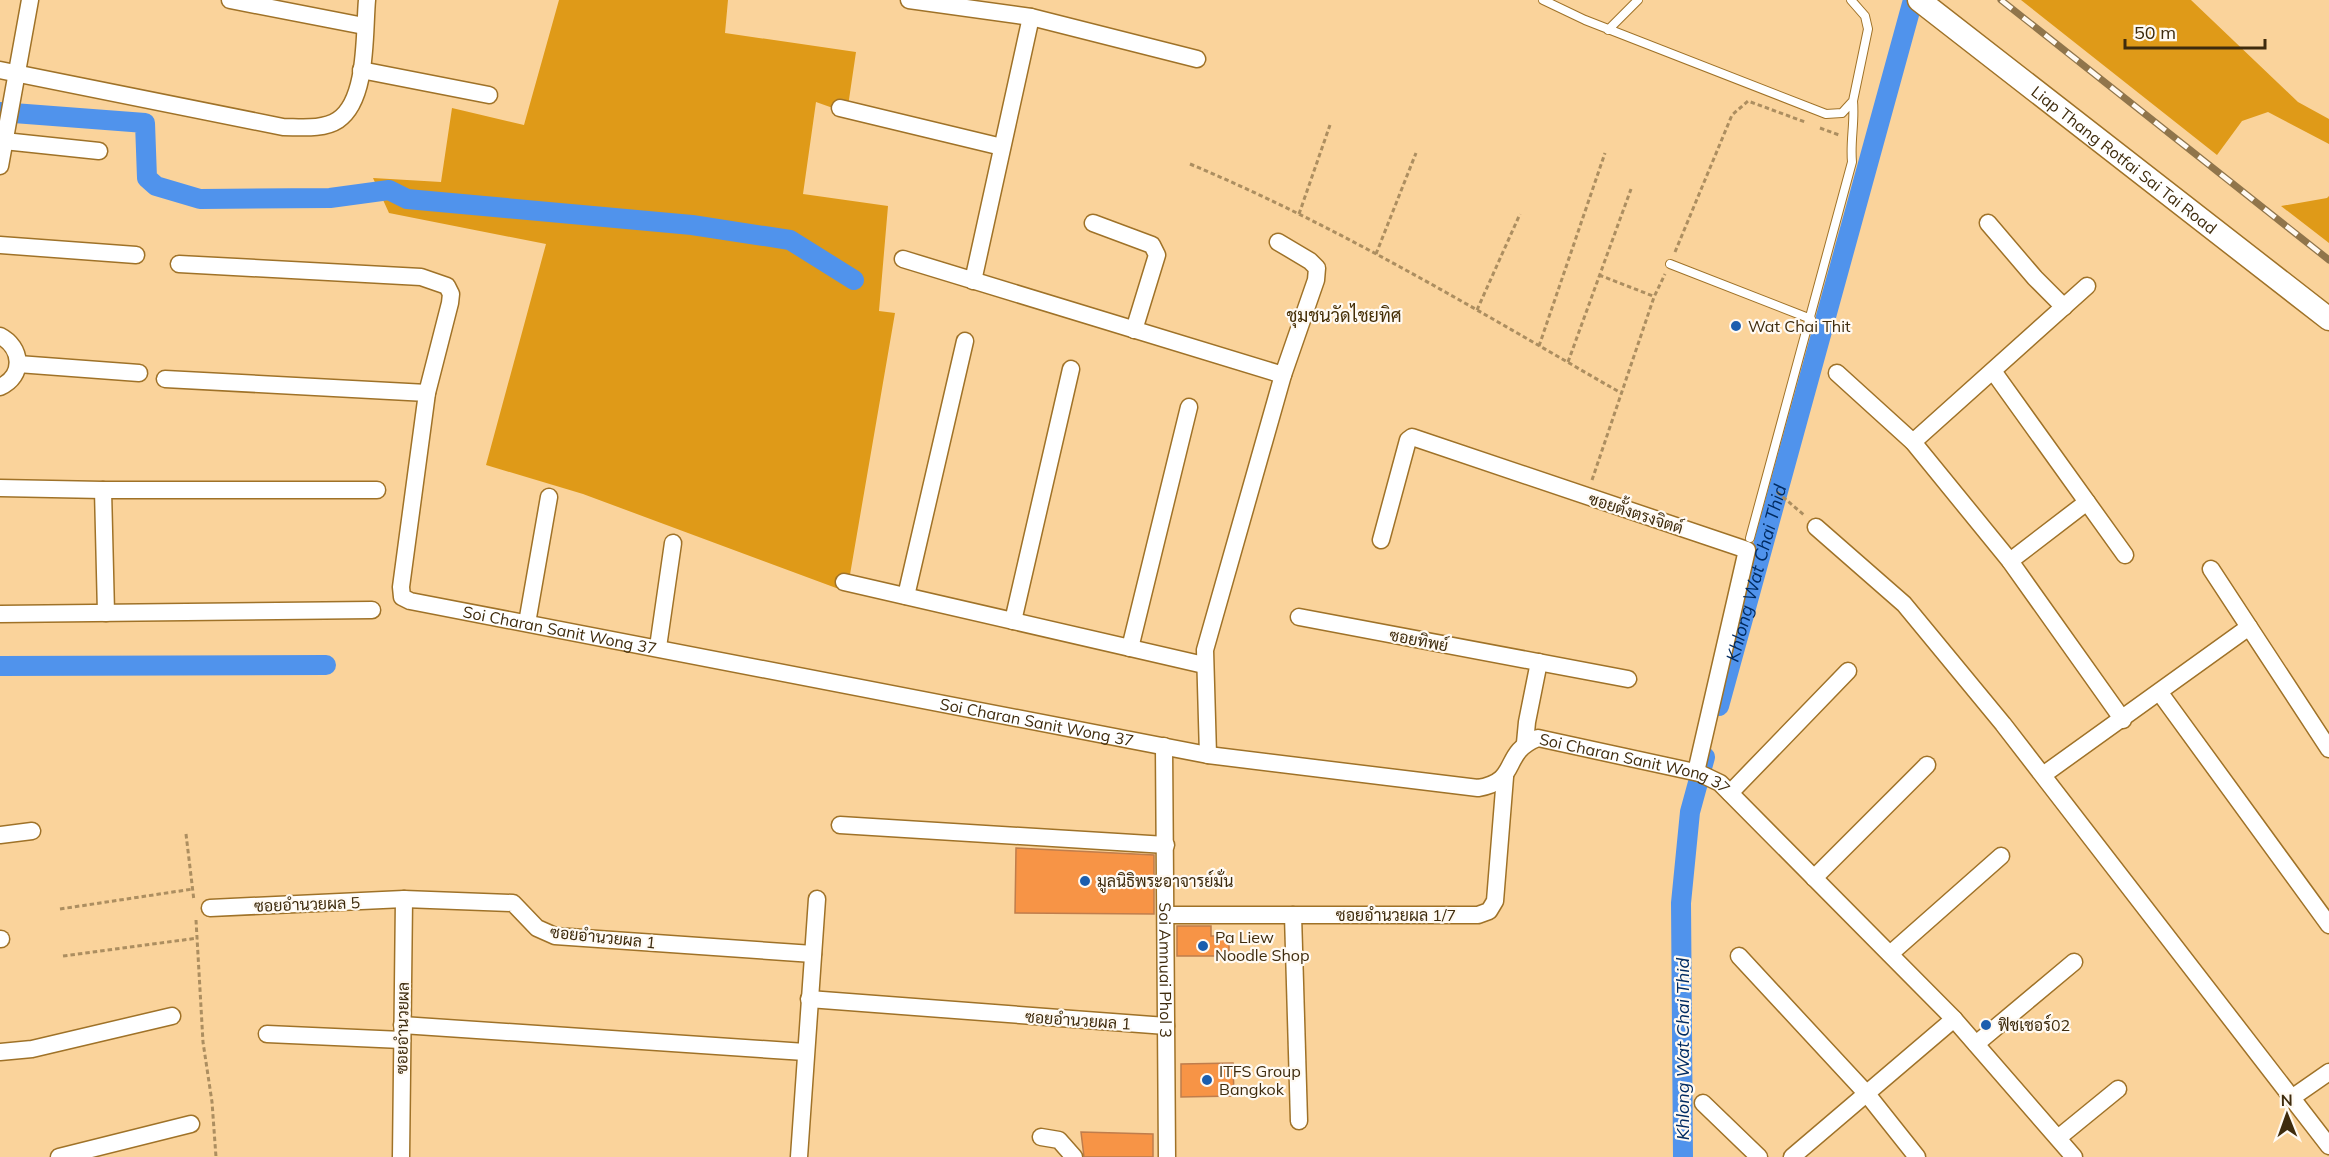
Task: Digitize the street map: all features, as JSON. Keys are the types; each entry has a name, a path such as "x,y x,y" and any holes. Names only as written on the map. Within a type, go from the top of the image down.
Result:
{"main road":[{"name":"Liap Thang Rotfai Sai Tai Road","path":"1919,0 2329,319"}],"street":[{"path":"0,166 11,73 30,0"},
{"path":"230,0 364,26"},
{"path":"11,73 283,127 313,128 337,121 350,108 358,91 367,0"},
{"path":"909,0 1031,17 1197,59"},
{"path":"972,281 1031,17"},
{"path":"361,70 489,96"},
{"path":"840,108 1002,147"},
{"path":"4,141 99,151"},
{"path":"1093,223 1152,245 1157,250 1134,330"},
{"path":"1988,223 2035,278 2064,307"},
{"path":"1208,755 1205,650 1283,375 1316,280 1317,268 1310,261 1278,242"},
{"path":"0,245 136,255"},
{"path":"903,259 1283,375"},
{"name":"Soi Charan Sanit Wong 37","path":"179,264 421,277 447,286 451,294 450,303 427,393 401,587 402,597 410,601 658,647 1208,755 1478,788 1492,786 1505,777 1516,751 1525,743 1538,738 1697,772 1725,788 1954,1019 2074,1157"},
{"path":"1913,442 2087,286"},
{"path":"0,336 14,346 18,364 11,380 0,387"},
{"path":"906,596 965,341"},
{"path":"18,364 139,373"},
{"path":"1014,621 1071,369"},
{"path":"1993,371 2125,555"},
{"path":"1837,373 1913,442 2010,561 2123,720"},
{"path":"165,379 427,393"},
{"path":"1130,648 1189,407"},
{"name":"ซอยตั้งตรงจิตต์","path":"1381,540 1408,440 1412,437 1747,550 1697,772"},
{"path":"0,488 377,490"},
{"path":"103,490 106,613"},
{"path":"527,623 549,497"},
{"path":"2010,561 2087,502"},
{"path":"1816,526 1904,604 2043,776 2329,1146"},
{"path":"658,647 673,543"},
{"path":"2211,569 2329,749"},
{"path":"844,582 1204,665"},
{"path":"0,614 372,609"},
{"name":"ซอยทิพย์","path":"1299,617 1628,679"},
{"path":"2043,776 2249,627"},
{"path":"1525,743 1539,662"},
{"path":"1725,788 1848,670"},
{"path":"2160,693 2329,925"},
{"name":"Soi Amnuai Phol 3","path":"1164,746 1167,1157"},
{"path":"1814,878 1927,765"},
{"name":"ซอยอำนวยผล 1/7","path":"1166,915 1478,915 1489,911 1495,901 1505,777"},
{"path":"840,825 1166,845"},
{"path":"0,835 32,831"},
{"path":"1890,954 2001,856"},
{"path":"799,1157 817,899"},
{"name":"ซอยอำนวยผล 5","path":"200,910 404,900"},
{"name":"ซอยอำนวยผล 1","path":"404,900 513,903 537,928 555,936 813,954"},
{"name":"ซอยอำนวยผล","path":"401,1157 404,900"},
{"path":"1293,915 1299,1121"},
{"path":"1738,956 1866,1094 1917,1157"},
{"path":"1976,1044 2074,962"},
{"name":"ซอยอำนวยผล 1","path":"809,999 1166,1026"},
{"path":"0,1052 32,1049 172,1016"},
{"path":"1792,1157 1954,1019"},
{"path":"267,1034 402,1032 805,1052"},
{"path":"2293,1098 2329,1072"},
{"path":"2058,1138 2118,1089"},
{"path":"1703,1103 1759,1157"},
{"path":"59,1157 191,1124"},
{"path":"1041,1137 1059,1140 1074,1157"}],"lane":[{"path":"1543,0 1608,30 1826,114 1842,113 1853,101"},
{"path":"1608,30 1638,0"},
{"path":"1750,538 1852,162 1850,143 1855,124 1853,101 1868,29 1865,16 1851,0"},
{"path":"1670,264 1811,319"}],"path":[{"path":"1595,488 1592,483 1654,297 1732,115 1748,101 1844,137 1850,143"},
{"path":"1299,213 1330,125"},
{"path":"1376,255 1416,153"},
{"path":"1539,346 1605,153"},
{"path":"1190,164 1299,213 1477,310 1621,393"},
{"path":"1568,362 1631,189"},
{"path":"1477,310 1520,214"},
{"path":"1599,275 1654,297"},
{"path":"1770,487 1791,504"},
{"path":"186,834 193,889 200,910 198,938 203,1042 212,1102 216,1157"},
{"path":"60,909 193,889"},
{"path":"63,956 198,938"}],"shaded area":[{"path":"559,0 728,0 725,33 856,52 847,113 816,102 803,194 888,206 879,311 895,313 847,592 583,494 486,465 546,244 389,213 373,178 441,182 452,108 524,125"},
{"path":"2021,0 2191,0 2298,102 2329,119 2329,144 2268,112 2242,121 2217,155"},
{"path":"2329,196 2329,243 2281,206 2327,198"}],"building":[{"name":"มูลนิธิพระอาจารย์มั่น","path":"1016,848 1154,855 1154,914 1015,913"},
{"name":"Pa Liew Noodle Shop","path":"1177,926 1211,926 1211,936 1229,936 1229,956 1177,956"},
{"name":"ITFS Group Bangkok","path":"1233,1063 1234,1096 1181,1097 1181,1064"},
{"path":"1081,1132 1153,1134 1153,1157 1084,1157"}],"waterway":[{"name":"Khlong Wat Chai Thid","path":"1719,706 1913,0"},
{"path":"0,112 145,123 147,178 156,186 200,199 330,198 389,190 407,199 692,225 790,240 854,280"},
{"path":"0,666 326,665"},
{"name":"Khlong Wat Chai Thid","path":"1683,1157 1681,903 1690,812 1705,757"}],"railway":[{"path":"2001,0 2329,260"}],"place":[{"name":"Wat Chai Thit","path":"1736,326"},
{"name":"มูลนิธิพระอาจารย์มั่น","path":"1085,881"},
{"name":"Pa Liew Noodle Shop","path":"1203,946"},
{"name":"ฟิชเชอร์02","path":"1986,1025"},
{"name":"ITFS Group Bangkok","path":"1207,1080"}],"district":[{"name":"ชุมชนวัดไชยทิศ","path":"1344,315"}]}
